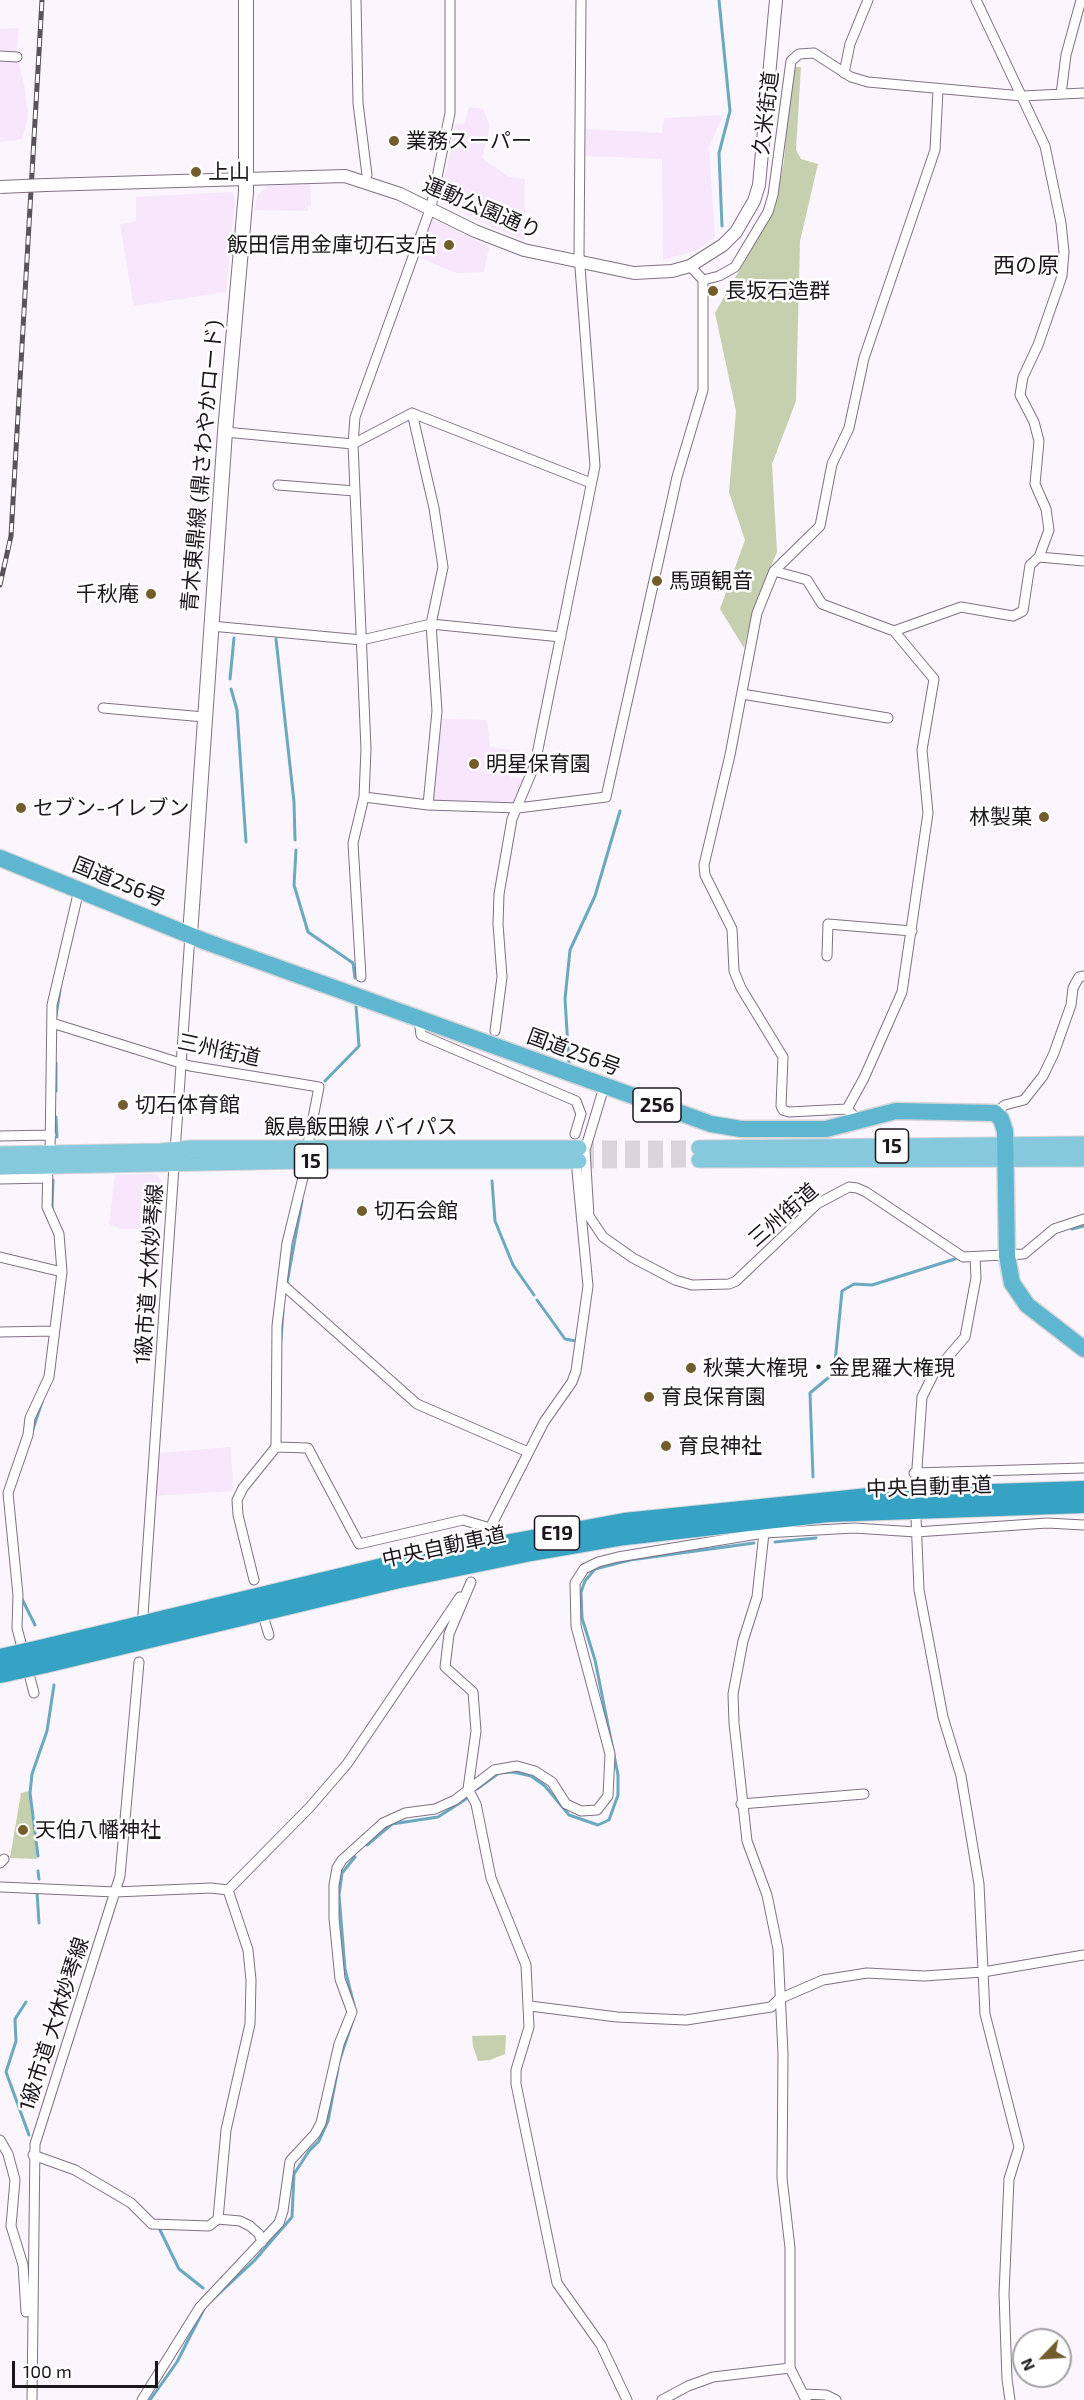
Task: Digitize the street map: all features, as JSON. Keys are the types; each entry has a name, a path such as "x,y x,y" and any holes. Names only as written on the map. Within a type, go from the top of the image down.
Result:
{"highway":[{"name":"国道256号","path":"0,858 190,936 711,1124 741,1129 826,1129 896,1111 995,1113"},
{"path":"995,1113 1004,1125 1007,1256 1012,1283 1027,1305 1084,1349"},
{"name":"中央自動車道","path":"0,1674 42,1656 391,1565 624,1522 869,1497 1084,1490"},
{"name":"中央自動車道","path":"0,1658 42,1656 406,1577 625,1536 828,1513 1084,1504"}],"main road":[{"name":"青木東鼎線 (鼎さわやかロード)","path":"190,936 225,432 247,179 246,0"},
{"name":"15","path":"699,1154 1005,1152 1084,1144"},
{"name":"15","path":"1005,1152 1084,1159"},
{"name":"飯島飯田線 バイパス","path":"0,1167 175,1156 577,1153"},
{"name":"飯島飯田線 バイパス","path":"0,1154 47,1164"}],"street":[{"path":"356,0 358,103 368,175"},
{"path":"362,977 353,843 364,797 366,749 352,444 355,417 431,207 450,112 450,0"},
{"path":"495,1031 502,977 498,924 500,894 512,819 535,764 595,466 580,261 581,0"},
{"name":"運動公園通り","path":"0,187 345,176 400,194 431,207 475,231 524,250 634,273 654,274 690,266 710,255 736,232 754,201 759,185 776,0"},
{"path":"844,73 849,44 868,0"},
{"path":"894,631 962,607 1013,616 1023,611 1030,565 1039,557 1049,530 1046,509 1035,484 1039,441 1034,422 1020,395 1023,377 1038,345 1062,276 1064,252 1056,194 1045,146 976,0"},
{"path":"1060,94 1066,55 1081,0"},
{"name":"久米街道","path":"703,280 725,273 738,264 768,212 773,195 791,61 799,54 814,52 844,73 868,82 1022,96 1084,93"},
{"path":"0,56 16,57"},
{"path":"847,1108 789,1112 781,1106 784,1081 783,1057 741,988 734,971 732,929 705,875 704,865 742,694 757,613 774,571 820,526 832,464 849,428 864,358 935,150 938,90"},
{"path":"364,797 428,805 518,808 606,797 674,489 703,390 703,280 690,266"},
{"path":"225,432 352,444 412,412 591,483"},
{"path":"412,412 434,508 443,567 431,624 437,711 428,805"},
{"path":"278,485 355,490"},
{"path":"1039,557 1084,561"},
{"path":"774,571 807,579 822,604 894,631 934,679 922,750 928,813 902,992 864,1078 847,1108"},
{"path":"211,626 362,640 431,624 561,637"},
{"path":"742,694 888,718"},
{"path":"104,708 204,717"},
{"path":"34,1693 17,1628 18,1594 8,1493 28,1435 30,1418 48,1377 62,1272 58,1234 47,1207 47,1164 51,1135 52,1023 55,986 79,890"},
{"path":"827,956 828,924 912,931"},
{"name":"1級市道 大休妙琴線","path":"143,1615 190,936"},
{"path":"995,1113 1005,1105 1024,1100 1043,1076 1068,1015 1073,988 1079,978 1084,976"},
{"path":"276,1447 308,1448 360,1544 463,1520 490,1528 528,1452 576,1371 588,1286 577,1153 581,1114 576,1101 421,1035 420,1020"},
{"name":"三州街道","path":"52,1023 182,1063 319,1087 307,1155"},
{"name":"三州街道","path":"604,1087 585,1150 586,1197 589,1216 596,1229 633,1258 675,1280 692,1285 729,1284 742,1276 817,1204 849,1187 866,1192 963,1257 975,1257"},
{"path":"847,1108 859,1121"},
{"path":"0,1136 51,1135"},
{"path":"254,1580 238,1515 237,1500 243,1488 276,1447 277,1326 287,1243 307,1155"},
{"path":"0,1179 47,1164"},
{"path":"1084,1219 1054,1229 1024,1254 975,1257 975,1278 964,1336 934,1373 925,1390 918,1423 915,1478 1084,1468"},
{"path":"0,1257 62,1272"},
{"path":"282,1284 417,1404 528,1452"},
{"path":"0,1332 54,1331"},
{"path":"916,1518 919,1590 925,1627 943,1717 961,1776 976,1862 985,2014 1018,2147 1009,2179 1004,2294 1004,2335 1010,2400"},
{"path":"142,2400 200,2307 279,2223 283,2211 290,2161 315,2134 321,2123 339,2044 352,2012 340,1979 334,1918 337,1868 342,1860 383,1823 405,1813 435,1809 455,1800 494,1770 517,1766 544,1775 566,1804 574,1809 597,1810 608,1796 609,1754 576,1626 575,1583 584,1569 598,1562 764,1533 854,1528 916,1532 1047,1523 1084,1525"},
{"path":"764,1533 757,1597 742,1641 733,1694 741,1804 752,1862 767,1895 778,1949 783,2054 782,2178 790,2248 790,2368 805,2397 826,2395 836,2400"},
{"path":"228,1890 309,1808 347,1764 471,1582 449,1634 445,1667 473,1692 476,1731 468,1789 476,1804 491,1878 526,1965 530,2006 529,2026 516,2070 516,2084 557,2283 601,2345 627,2400"},
{"path":"265,1622 268,1635"},
{"name":"1級市道 大休妙琴線","path":"32,2400 33,2155 44,2111 120,1876 139,1662"},
{"path":"741,1804 864,1794"},
{"path":"1,1887 115,1892 212,1888 228,1890"},
{"path":"218,2219 226,2130 250,2024 251,1980 248,1950 228,1890"},
{"path":"530,2006 617,2017 686,2020 771,2007 779,1999 823,1980 867,1973 924,1976 983,1972 1084,1955"},
{"path":"0,2140 8,2154 15,2180 11,2226 23,2265 27,2317 31,2329"},
{"path":"33,2155 75,2170 94,2181 131,2203 152,2224 209,2226 218,2219 240,2221 259,2234 262,2242"},
{"path":"662,2400 688,2386 713,2377 790,2368"}],"shaded area":[{"path":"19,28 16,54 24,84 28,117 22,139 0,142 0,29"},
{"path":"469,107 483,109 490,125 482,158 509,177 525,179 525,240 496,229 441,202 455,124 464,124"},
{"path":"723,115 709,147 715,237 697,250 663,260 662,159 585,156 586,129 662,133 664,118"},
{"path":"310,184 311,206 308,206 307,211 255,210 257,196 268,186"},
{"path":"233,193 235,199 226,292 134,306 120,225 136,221 136,197"},
{"path":"433,219 489,247 484,272 457,273 417,257"},
{"name":"明星保育園","path":"441,719 487,720 490,747 511,750 511,777 526,779 516,806 433,803"},
{"path":"156,1174 161,1180 157,1229 120,1229 109,1224 115,1175"},
{"path":"231,1447 233,1491 155,1496 159,1453"}],"green space":[{"path":"794,67 801,67 796,150 801,159 818,164 800,241 796,401 772,464 777,552 754,607 744,648 720,609 745,540 729,492 736,411 715,313 775,208 784,161 788,102"},
{"path":"29,1791 37,1859 10,1858 21,1793"},
{"path":"506,2035 505,2054 490,2060 478,2061 472,2036"}],"waterway":[{"path":"719,0 730,111 719,153 722,226"},
{"path":"230,679 234,638"},
{"path":"276,639 294,802 295,840"},
{"path":"231,689 237,710 246,842"},
{"path":"569,1063 565,999 570,950 595,896 620,811"},
{"path":"296,850 294,885 308,932 353,963 355,978"},
{"path":"56,1016 60,990"},
{"path":"325,1081 359,1046 356,1006"},
{"path":"56,1063 56,1091"},
{"path":"56,1117 57,1137"},
{"path":"52,1209 53,1180"},
{"path":"492,1181 495,1221 513,1265 534,1295"},
{"path":"287,1283 302,1201"},
{"path":"1072,1229 1084,1226"},
{"path":"813,1477 810,1393 834,1373 842,1291 854,1284 872,1285 955,1259"},
{"path":"537,1300 565,1339 576,1341"},
{"path":"281,1340 283,1310"},
{"path":"32,1432 42,1402"},
{"path":"775,1542 816,1538"},
{"path":"477,1789 499,1773 513,1772 531,1776 545,1786 569,1815 598,1825 609,1820 618,1795 618,1775 595,1660 582,1618 581,1592 585,1581 595,1569 630,1560 754,1543"},
{"path":"21,1597 35,1625"},
{"path":"38,1856 30,1793 32,1774 47,1731 54,1685"},
{"path":"367,1845 392,1824 438,1817 466,1799"},
{"path":"354,2005 345,1969 339,1895 342,1873 355,1857"},
{"path":"38,1871 39,1879"},
{"path":"37,1892 39,1923"},
{"path":"26,2002 15,2019 16,2041 6,2072 29,2135"},
{"path":"339,2062 353,2020"},
{"path":"210,2302 254,2261 292,2217 294,2174 309,2151 319,2141 328,2121 338,2068"},
{"path":"159,2228 179,2269 203,2288"},
{"path":"150,2400 177,2362 204,2309"}],"tunnel":[{"path":"579,1148 699,1148"},
{"path":"579,1161 699,1160"}],"railway":[{"path":"0,585 11,536 42,0"}],"place":[{"name":"業務スーパー","path":"394,141"},
{"name":"上山","path":"196,172"},
{"name":"飯田信用金庫切石支店","path":"449,245"},
{"name":"長坂石造群","path":"713,291"},
{"name":"馬頭観音","path":"657,581"},
{"name":"千秋庵","path":"151,594"},
{"name":"明星保育園","path":"474,764"},
{"name":"セブン-イレブン","path":"21,808"},
{"name":"林製菓","path":"1044,817"},
{"name":"切石体育館","path":"123,1105"},
{"name":"切石会館","path":"362,1211"},
{"name":"秋葉大権現・金毘羅大権現","path":"691,1368"},
{"name":"育良保育園","path":"649,1397"},
{"name":"育良神社","path":"666,1446"},
{"name":"天伯八幡神社","path":"23,1830"}],"district":[{"name":"西の原","path":"1026,266"}]}
